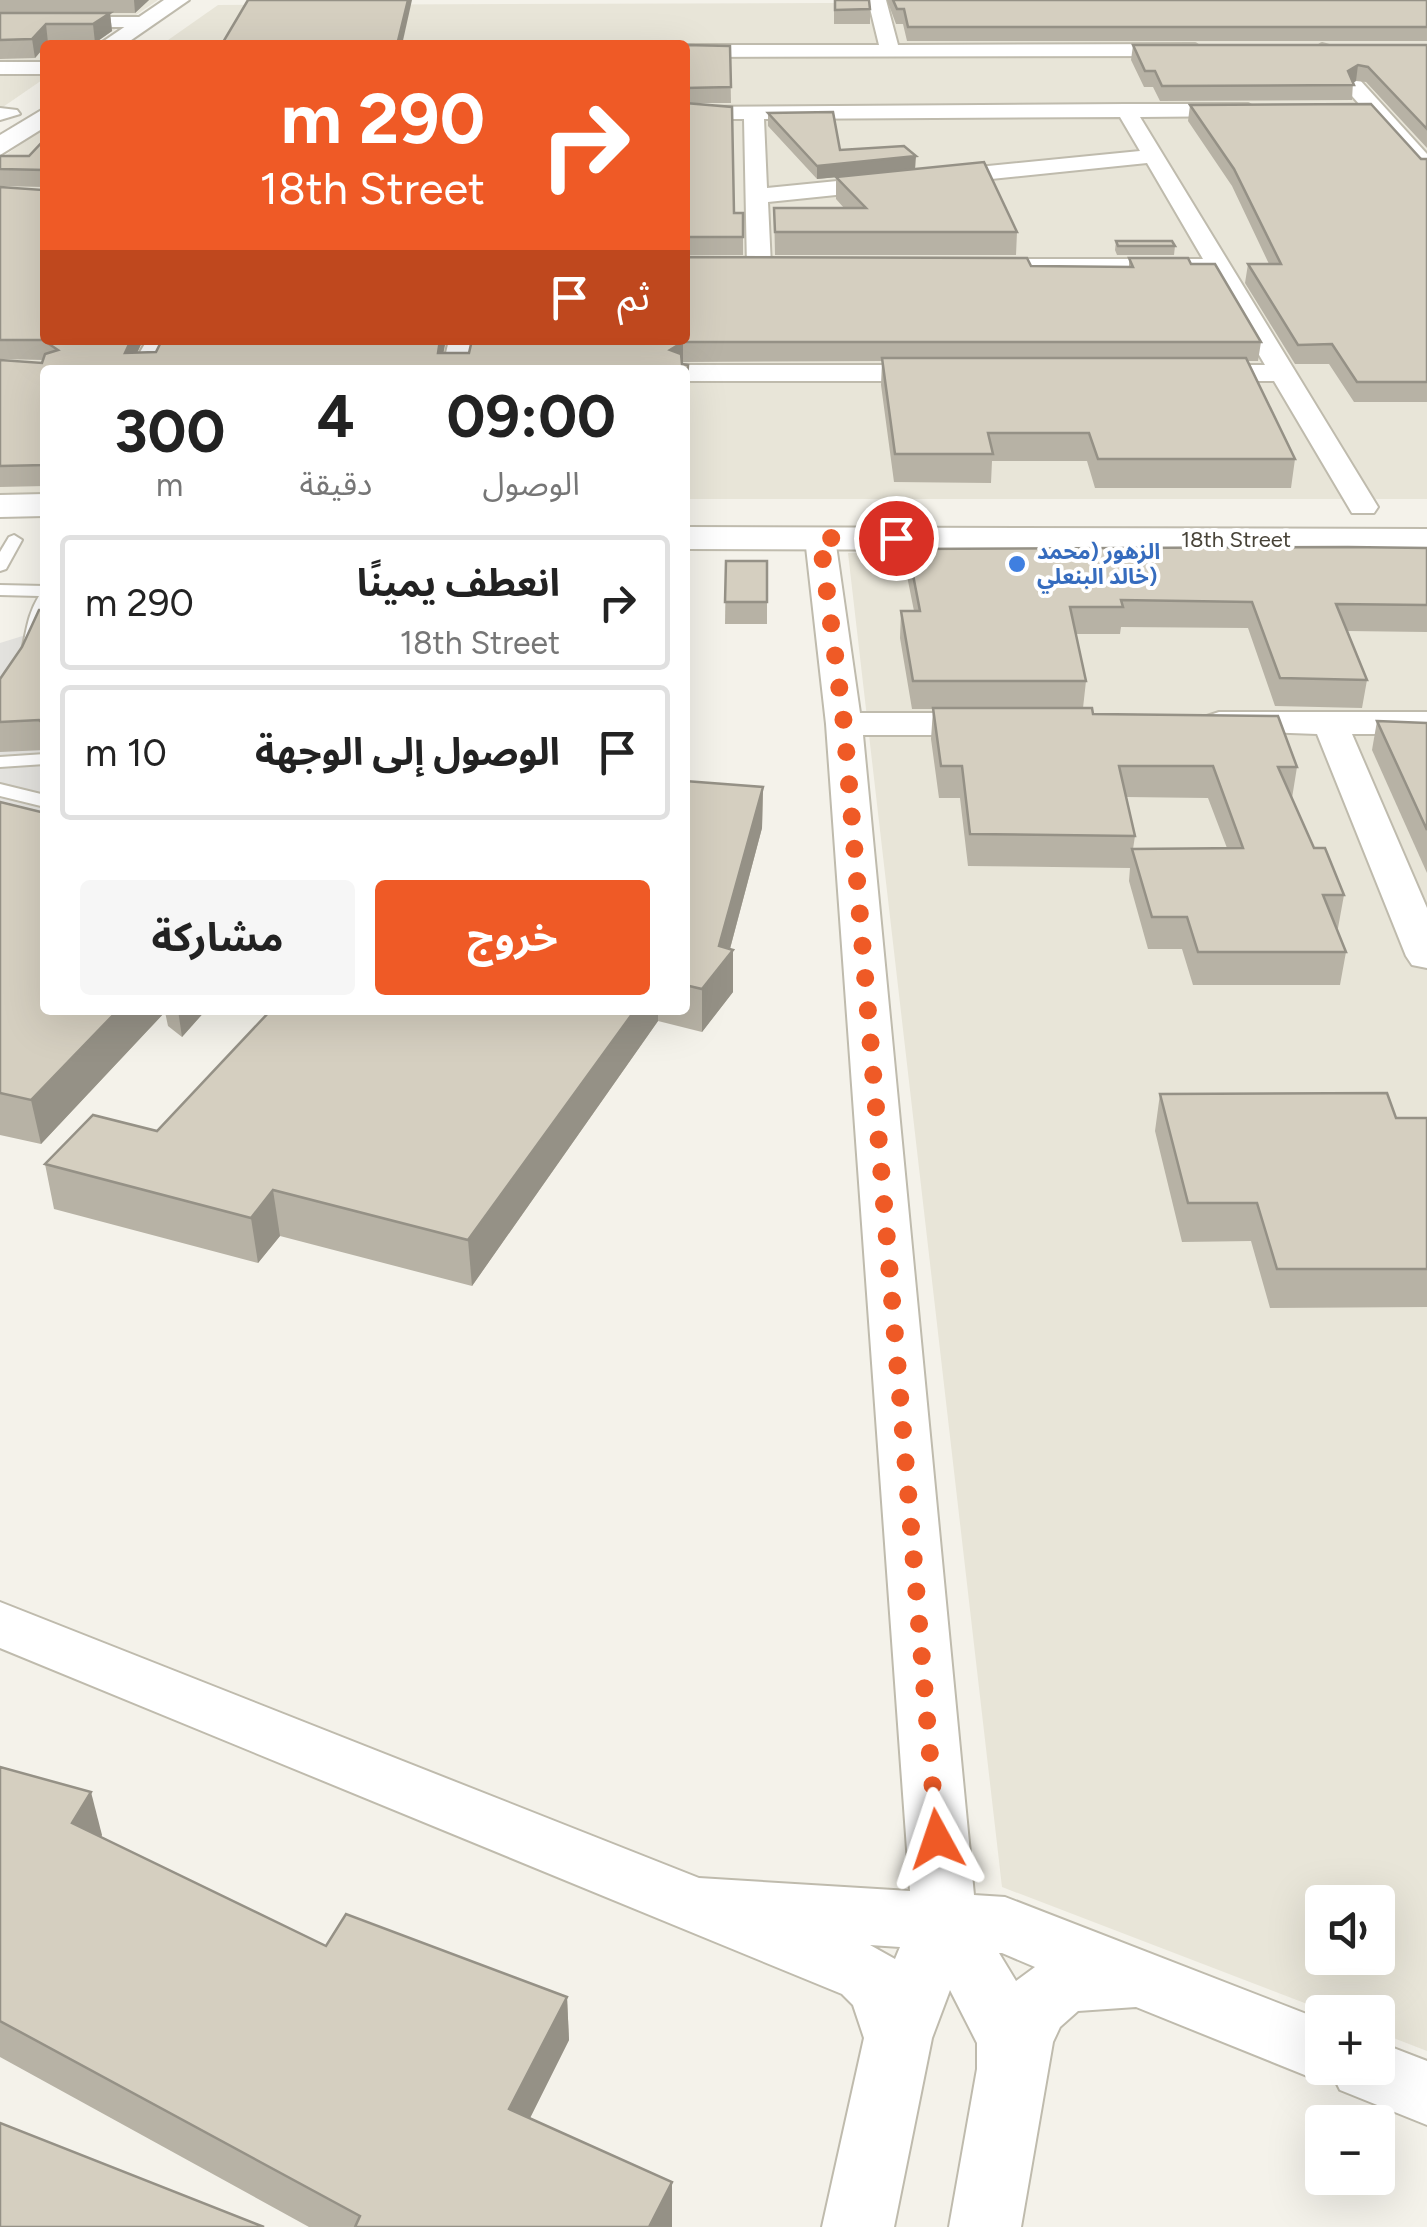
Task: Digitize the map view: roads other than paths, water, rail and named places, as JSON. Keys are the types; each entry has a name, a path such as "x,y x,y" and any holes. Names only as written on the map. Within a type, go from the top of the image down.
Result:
{"street":[{"path":"876,0 890,50"},
{"path":"0,22 144,34 188,3"},
{"path":"690,51 1224,50"},
{"path":"1357,50 1312,50 1376,110 1427,166"},
{"path":"0,68 40,68"},
{"path":"3,116 40,93"},
{"path":"1126,110 1363,507"},
{"path":"690,113 1260,110"},
{"path":"1338,110 1376,110"},
{"path":"754,113 760,266"},
{"path":"0,147 40,119"},
{"path":"757,196 1154,156"},
{"path":"939,266 1219,266"},
{"path":"690,373 976,373"},
{"path":"1170,373 1286,373"},
{"path":"690,506 1427,506"},
{"path":"1011,2069 1011,2043 1000,2018 944,1918 844,724 820,538 813,529 829,523 1210,506"},
{"path":"12,538 40,510"},
{"name":"18th Street","path":"690,538 1427,540"},
{"path":"1330,723 1427,956"},
{"path":"1194,724 1427,723"},
{"path":"844,724 1038,724"},
{"path":"0,1624 865,1973 880,1988 898,2038"},
{"path":"696,1906 944,1918 1004,1925 1036,1934 1305,2043"},
{"path":"858,2227 898,2038 944,1918"},
{"path":"985,2227 1011,2069 1020,2029 1032,2006 1074,1979 1156,1982"},
{"path":"1395,2080 1427,2093"}],"lane":[{"path":"0,590 40,594"},
{"path":"0,700 27,661 40,606"},
{"path":"0,762 40,759"},
{"path":"0,790 40,800"}],"place":[{"name":"الزهور (محمد خالد البنعلي)","path":"1017,564"}]}
